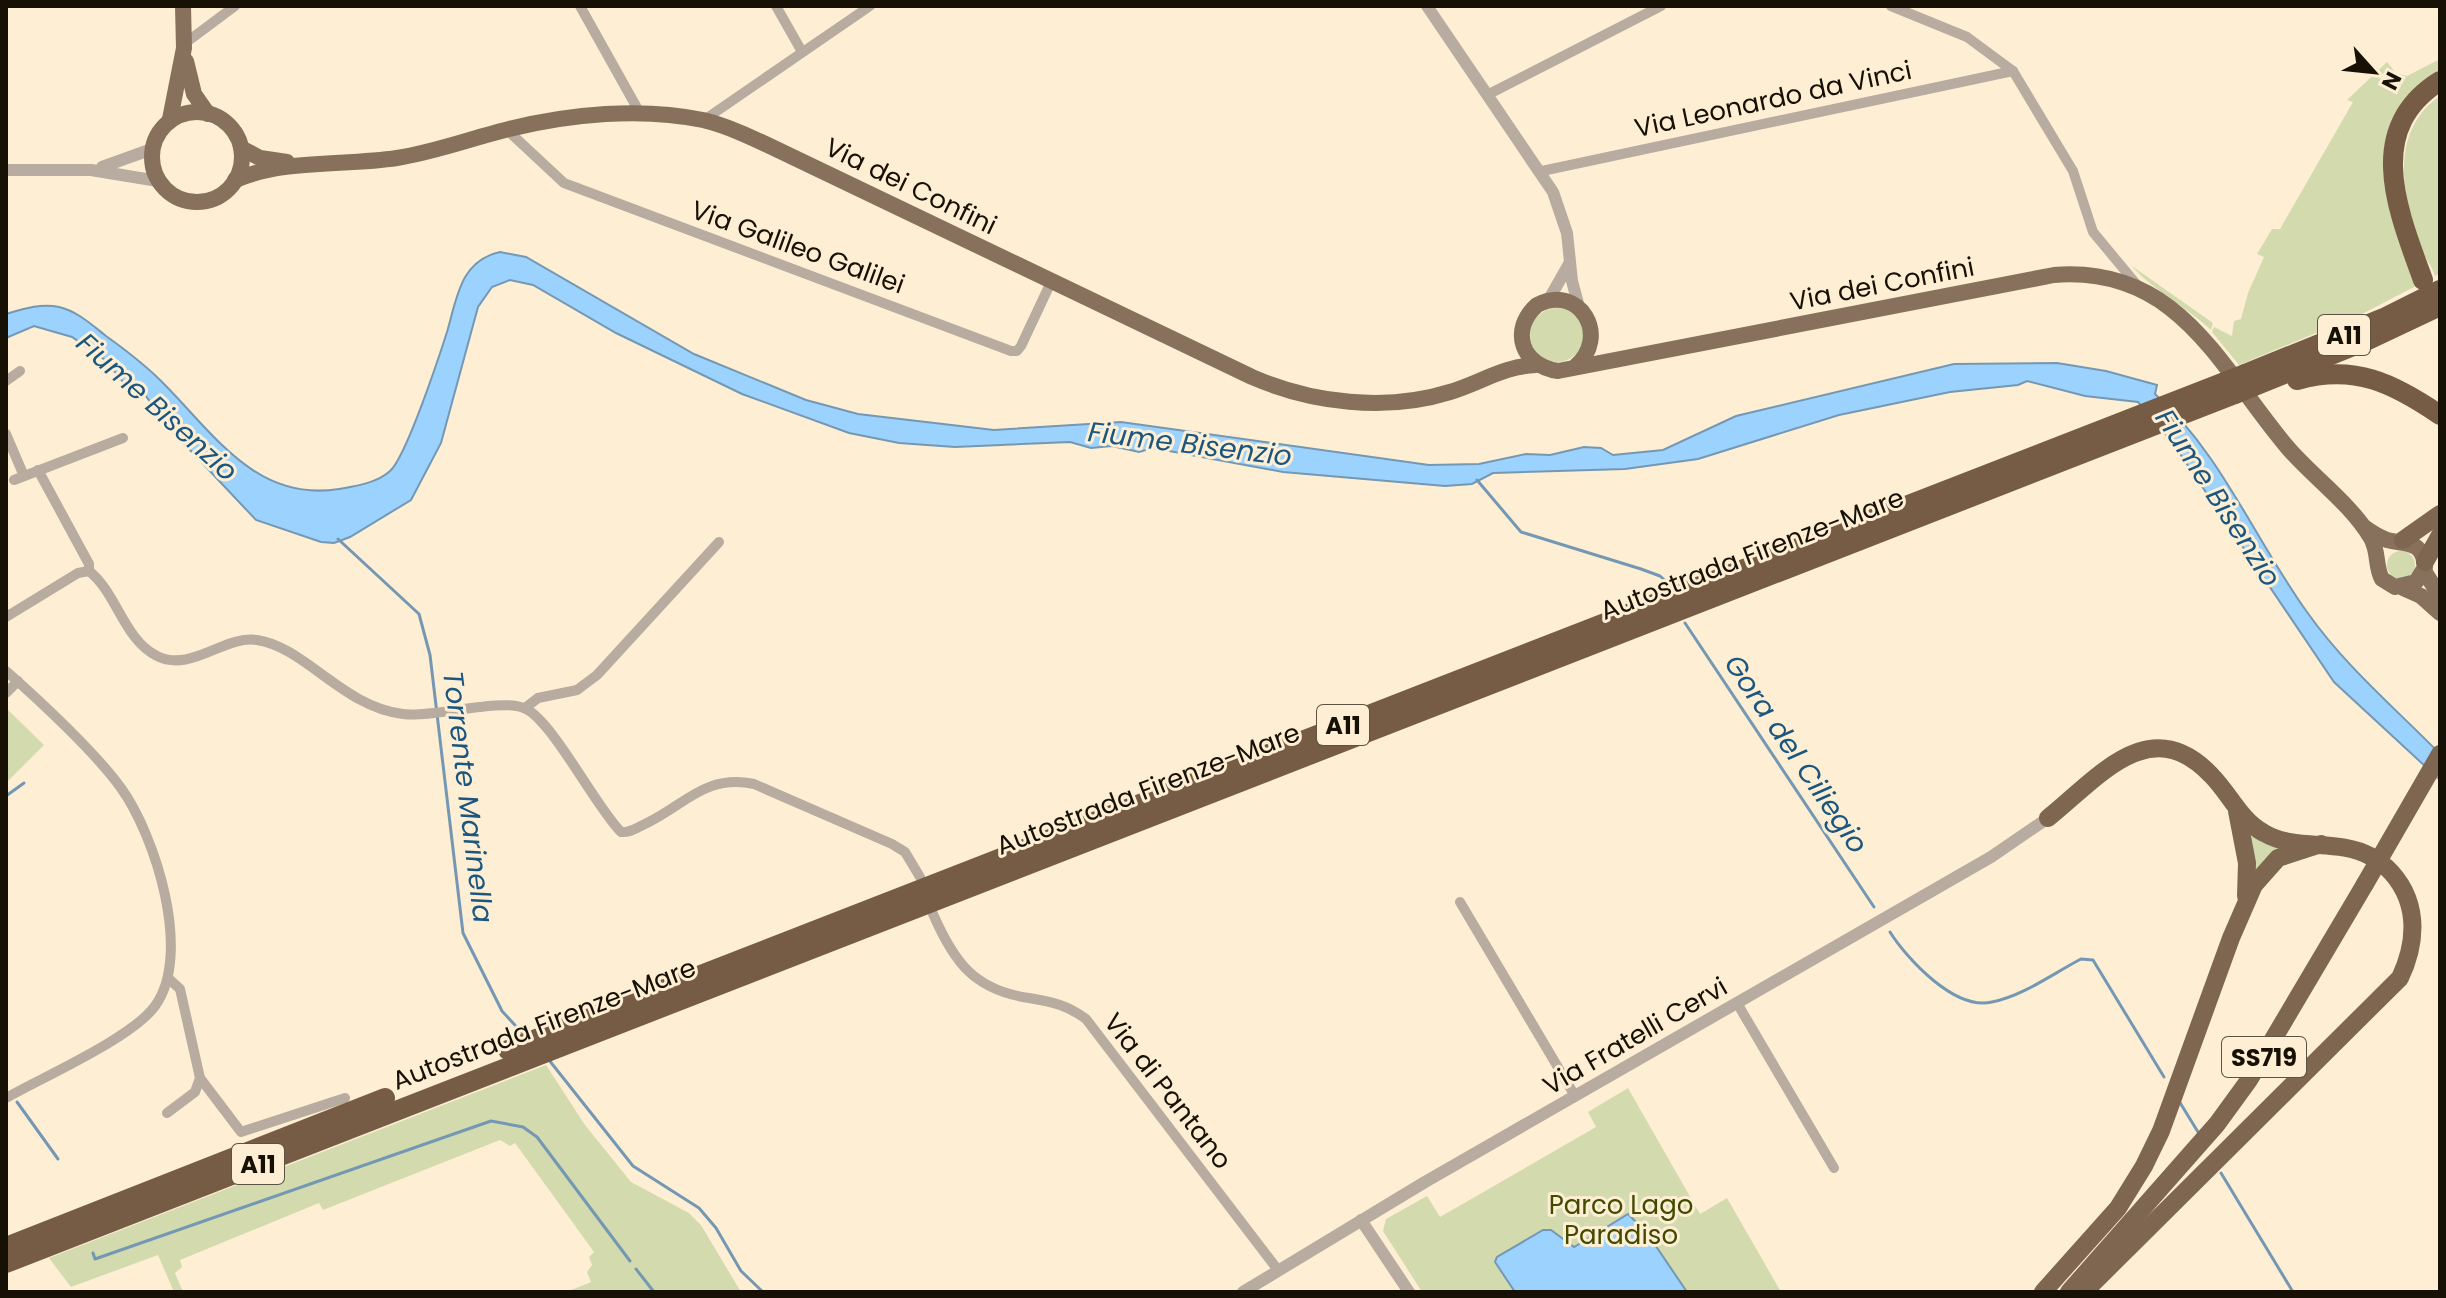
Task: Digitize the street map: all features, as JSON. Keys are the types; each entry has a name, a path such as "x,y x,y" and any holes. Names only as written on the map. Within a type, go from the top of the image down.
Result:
{"highway":[{"path":"2432,285 2394,191 2398,126 2407,111 2440,81"},
{"path":"2396,145 2419,108 2440,91"},
{"name":"Autostrada Firenze-Mare","path":"2244,384 2386,317 2432,285"},
{"name":"Autostrada Firenze-Mare","path":"6,1247 552,1041 2148,420 2368,340 2440,306"},
{"path":"2244,384 2287,382 2316,374 2371,376 2408,393 2440,415"},
{"path":"2398,540 2440,514"},
{"path":"2424,567 2440,535"},
{"path":"2048,818 2132,752 2163,746 2187,755 2211,775 2236,808 2268,836 2288,842 2349,848 2378,862 2405,892 2413,929 2410,954 2393,988 2084,1292"},
{"name":"SS719","path":"2069,1292 2217,1124 2249,1080 2440,754"},
{"path":"2236,808 2247,863 2246,899"},
{"path":"2043,1292 2118,1208 2144,1166 2168,1112 2246,899 2260,877 2278,858 2321,844"},
{"name":"Autostrada Firenze-Mare","path":"6,1263 502,1060"},
{"name":"SS719","path":"2058,1292 2139,1212"}],"main road":[{"path":"183,6 184,46 192,88 208,114"},
{"path":"158,181 152,149 158,134 170,119 184,46"},
{"path":"170,119 188,113 208,114 230,125 241,148 241,169 235,180"},
{"name":"Via dei Confini","path":"158,181 178,198 198,202 216,197 235,180 255,173 402,157 548,120 641,115 704,120 776,149 1252,377 1291,391 1363,402 1425,398 1465,387 1507,368 1536,365 1554,371 2054,275 2091,275 2142,290 2179,314 2199,332 2289,448 2364,527"},
{"name":"Via dei Confini","path":"241,148 265,160 316,164"},
{"path":"1548,301 1564,300 1579,307 1589,319 1593,334 1607,350 1631,357"},
{"name":"Via dei Confini","path":"1465,387 1504,360 1521,339 1527,317 1548,301"},
{"path":"1575,367 1586,356 1593,334"},
{"path":"1521,339 1527,356 1536,365"},
{"path":"2364,527 2420,549 2424,567 2440,596"},
{"path":"2364,527 2375,545 2382,579 2421,596 2440,613"},
{"path":"2377,558 2381,550 2398,540"},
{"path":"2403,588 2416,582 2424,567"}],"street":[{"path":"184,46 235,6"},
{"path":"580,6 641,115"},
{"path":"776,6 801,50"},
{"path":"704,120 801,50 870,6"},
{"path":"1427,6 1542,171 1564,220 1579,307"},
{"path":"1489,94 1661,6"},
{"path":"1891,6 1967,37 2013,71 2073,171 2093,232 2142,290"},
{"name":"Via Leonardo da Vinci","path":"1542,171 2013,71"},
{"name":"Via Galileo Galilei","path":"506,129 564,183 1011,351 1017,351 1021,346 1052,280"},
{"name":"Via dei Confini","path":"91,170 152,149"},
{"name":"Via dei Confini","path":"6,170 91,170 158,181"},
{"path":"1548,301 1570,261"},
{"path":"6,381 20,371"},
{"path":"6,434 19,478 123,438"},
{"path":"38,470 89,564 89,571 100,582 136,637 155,656 182,660 256,640 280,649 364,703 381,710 420,716 525,708 538,698 577,690 597,675 719,542"},
{"path":"6,617 78,573 89,571"},
{"path":"6,671 119,785 139,816 170,926 168,978 156,1005 133,1026 6,1098"},
{"path":"6,693 18,681"},
{"path":"525,708 541,721 600,809 621,832 631,831 669,812 712,784 731,779 754,784 892,844 905,852 920,877"},
{"name":"Via Fratelli Cervi","path":"1243,1292 1361,1220 1991,857 2048,818"},
{"path":"1460,902 1575,1096"},
{"name":"Via di Pantano","path":"933,914 954,958 970,974 1007,994 1068,1005 1086,1019 1278,1270"},
{"path":"168,978 180,989 200,1078 241,1132 345,1098"},
{"path":"1737,1003 1834,1168"},
{"path":"167,1113 195,1092 200,1078"},
{"path":"1361,1220 1409,1292"}],"green space":[{"path":"2440,59 2440,75 2391,132 2416,286 2364,313 2239,365 2212,332 2214,327 2232,336 2234,321 2241,319 2248,293 2264,257 2257,254 2272,229 2280,229 2353,102 2347,100 2387,62 2396,73 2407,76"},
{"path":"2440,96 2440,273 2435,276 2409,210 2404,167 2412,128 2423,111"},
{"path":"2132,266 2213,323 2211,330 2149,283"},
{"path":"1557,308 1576,316 1584,335 1576,354 1557,362 1538,354 1530,335 1538,316"},
{"path":"2401,551 2411,555 2415,565 2411,575 2401,579 2391,575 2387,565 2391,555"},
{"path":"6,708 44,745 6,783"},
{"path":"2244,825 2283,846 2254,875"},
{"path":"546,1065 585,1125 631,1182 689,1213 701,1225 741,1292 566,1292 591,1282 587,1272 592,1265 589,1257 594,1252 515,1143 510,1146 500,1140 323,1210 319,1203 180,1260 182,1267 175,1273 183,1292 174,1292 158,1255 71,1287 49,1258"},
{"name":"Parco Lago Paradiso","path":"1628,1088 1700,1214 1727,1198 1781,1292 1422,1292 1383,1231 1386,1219 1427,1196 1440,1217 1596,1127 1588,1112"}],"water":[{"name":"Fiume Bisenzio","path":"500,252 526,257 694,354 806,400 858,414 994,430 1121,422 1429,465 1479,464 1526,454 1550,455 1584,447 1601,448 1613,455 1663,450 1736,416 1954,364 2057,363 2106,371 2157,385 2155,394 2178,417 2218,470 2288,584 2322,632 2440,754 2440,780 2334,682 2172,442 2138,402 2085,396 2027,381 2018,385 1950,392 1839,415 1698,459 1625,469 1493,473 1472,484 1445,486 1283,472 1153,448 1139,452 1112,446 1091,448 1070,442 955,447 899,443 849,433 742,394 616,333 533,285 510,280 492,287 478,307 441,443 411,500 350,537 334,543 321,542 256,520 173,432 142,391 123,382 105,360 72,337 34,326 6,338 6,314 46,306 72,312 145,366 221,444 262,476 285,486 310,490 339,489 379,478 397,462 430,383 462,283 476,264"},
{"path":"1628,1214 1647,1233 1687,1292 1515,1292 1495,1262 1497,1257 1543,1230 1551,1230 1574,1247"}],"waterway":[{"name":"Gora del Ciliegio","path":"1477,480 1521,532 1641,569 1660,576 1671,586"},
{"name":"Torrente Marinella","path":"338,539 419,614 430,655 463,933 502,1011 524,1035"},
{"name":"Gora del Ciliegio","path":"1685,623 1874,907"},
{"path":"6,796 24,783"},
{"name":"Gora del Ciliegio","path":"1890,932 1908,956 1934,980 1963,999 1978,1003 2004,999 2081,959 2093,960 2164,1077"},
{"name":"Torrente Marinella","path":"549,1060 633,1166 699,1208 716,1228 741,1271 763,1292"},
{"name":"Gora del Ciliegio","path":"2179,1101 2198,1132"},
{"path":"17,1102 58,1159"},
{"path":"93,1253 95,1259 491,1121 523,1127 537,1137 630,1261"},
{"name":"Gora del Ciliegio","path":"2221,1173 2293,1292"},
{"path":"636,1269 654,1292"}]}
